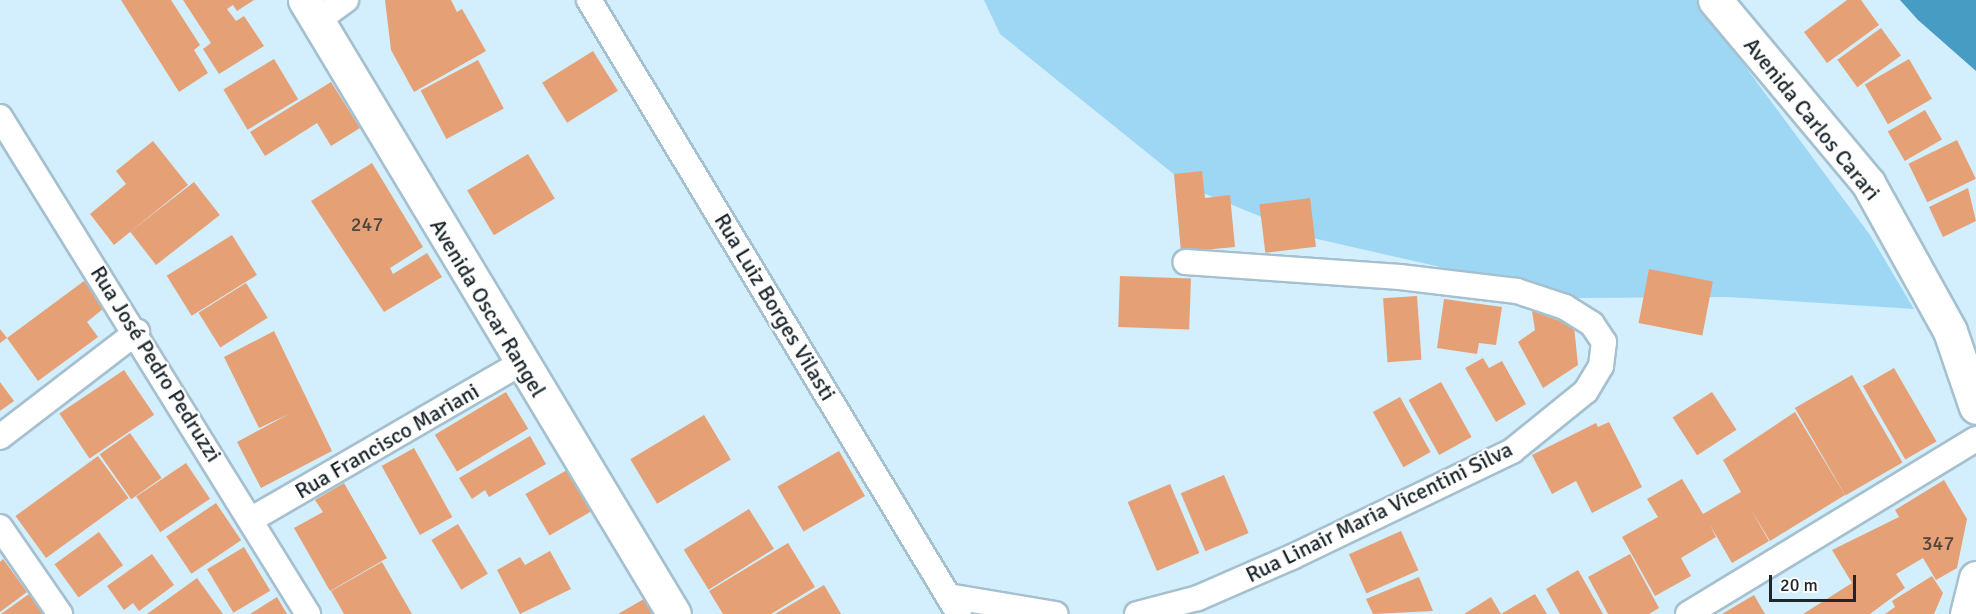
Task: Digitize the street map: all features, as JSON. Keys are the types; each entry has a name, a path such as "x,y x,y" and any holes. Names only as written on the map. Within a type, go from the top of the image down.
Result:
{"main road":[{"name":"Avenida Carlos Carari","path":"1714,0 1868,183 1950,331 1976,407"},
{"name":"Avenida Oscar Rangel","path":"311,10 521,363 674,614"},
{"path":"1967,614 1976,578"}],"street":[{"path":"311,10 346,0"},
{"name":"Rua Luiz Borges Vilasti","path":"589,0 954,605"},
{"name":"Rua José Pedro Pedruzzi","path":"0,117 252,519 308,614"},
{"name":"Rua Linair Maria Vicentini Silva","path":"1137,614 1198,598 1292,557 1512,451 1586,391 1600,366 1604,342 1592,324 1565,307 1517,291 1400,277 1186,262"},
{"path":"0,437 136,332"},
{"name":"Rua Francisco Mariani","path":"252,519 521,363"},
{"path":"1688,614 1976,439"},
{"path":"0,527 60,614"},
{"path":"954,605 1055,614"}],"shaded area":[{"path":"984,0 1696,0 1870,235 1914,309 1728,297 1576,298 1313,238 1191,188 1000,34"},
{"path":"1900,0 1976,0 1976,71 1918,20"}],"building":[{"path":"121,0 171,0 200,45 194,50 208,73 179,92"},
{"path":"183,0 254,0 237,11 233,5 227,9 236,21 244,16 264,46 219,74 203,49 211,43"},
{"path":"385,0 451,0 457,12 462,9 486,51 414,92 391,50"},
{"path":"1847,0 1861,0 1879,25 1827,63 1804,32"},
{"path":"1881,28 1901,56 1857,87 1837,60"},
{"path":"593,51 618,91 567,123 542,83"},
{"path":"274,59 298,99 248,130 223,89"},
{"path":"1909,59 1932,99 1888,124 1865,84"},
{"path":"478,60 504,109 446,139 421,91"},
{"path":"331,82 360,128 331,146 317,123 265,156 250,132"},
{"path":"1925,110 1942,139 1905,161 1888,132"},
{"path":"1957,140 1976,179 1927,202 1908,164"},
{"path":"153,141 188,185 114,245 90,214 126,184 116,171"},
{"path":"528,154 555,199 494,235 467,191"},
{"path":"372,163 423,247 390,268 393,274 427,253 442,277 384,312 311,201"},
{"path":"1202,171 1205,198 1230,195 1235,247 1181,252 1174,174"},
{"path":"194,182 220,215 156,265 130,232"},
{"path":"1968,188 1976,221 1943,237 1929,207"},
{"path":"1310,198 1316,247 1265,253 1259,204"},
{"path":"232,235 257,275 192,316 167,276"},
{"path":"1649,269 1713,281 1702,335 1639,323"},
{"path":"1120,276 1191,278 1189,329 1118,327"},
{"path":"84,281 104,308 87,322 98,337 38,381 7,338"},
{"path":"246,283 268,318 220,347 199,313"},
{"path":"1417,296 1421,360 1388,362 1383,298"},
{"path":"1444,299 1502,307 1496,345 1479,343 1477,354 1437,348"},
{"path":"1532,311 1574,326 1578,365 1543,388 1518,342 1535,330"},
{"path":"0,329 7,338 0,343"},
{"path":"274,331 332,451 261,488 237,442 289,414 259,428 224,357"},
{"path":"1483,358 1489,368 1502,361 1526,404 1496,422 1465,368"},
{"path":"1894,368 1936,442 1905,460 1863,386"},
{"path":"124,370 154,415 90,458 59,414"},
{"path":"1852,375 1902,462 1845,495 1795,408"},
{"path":"0,382 14,401 0,411"},
{"path":"1441,382 1472,437 1439,455 1409,400"},
{"path":"506,392 528,429 457,472 435,435"},
{"path":"1712,392 1737,430 1697,455 1673,418"},
{"path":"1400,397 1431,452 1403,467 1373,412"},
{"path":"1795,412 1845,495 1770,541 1750,508 1769,541 1732,563 1710,525 1716,537 1681,558 1672,542 1691,576 1655,596 1622,537 1658,517 1647,499 1682,479 1703,514 1741,492 1723,460"},
{"path":"704,415 731,460 657,504 630,459"},
{"path":"1609,422 1642,487 1592,513 1576,481 1552,494 1532,455 1596,423 1598,427"},
{"path":"130,433 162,478 131,499 100,454"},
{"path":"530,436 546,464 489,497 485,490 472,499 459,478"},
{"path":"414,448 452,517 420,535 382,466"},
{"path":"839,451 865,496 804,532 778,486"},
{"path":"98,456 129,498 46,558 15,516"},
{"path":"186,463 210,499 160,532 136,497"},
{"path":"567,470 591,512 549,536 525,494"},
{"path":"1224,475 1249,533 1205,551 1181,493"},
{"path":"1944,480 1967,519 1957,568 1936,580 1923,558 1896,574 1905,588 1870,614 1803,614 1852,583 1832,550 1899,517 1895,510"},
{"path":"344,483 387,558 330,591 294,528 323,512 315,500"},
{"path":"1170,484 1199,553 1157,571 1128,502"},
{"path":"216,503 241,540 191,574 166,537"},
{"path":"749,509 774,549 709,590 684,550"},
{"path":"458,524 488,574 461,590 431,540"},
{"path":"1401,531 1418,570 1366,593 1349,554"},
{"path":"99,532 123,565 79,597 55,564"},
{"path":"788,543 815,587 771,614 723,614 709,591"},
{"path":"244,547 270,591 233,613 207,569"},
{"path":"550,551 571,589 520,614 497,570 520,557 525,565"},
{"path":"152,554 174,585 139,611 133,603 124,610 107,586"},
{"path":"1630,554 1659,608 1649,614 1608,614 1588,577"},
{"path":"3,559 27,592 0,612 0,562"},
{"path":"382,562 412,614 344,614 331,591"},
{"path":"1578,570 1603,614 1560,614 1546,589"},
{"path":"1932,576 1943,593 1934,614 1885,614 1895,607 1892,601"},
{"path":"1419,577 1433,611 1373,614 1366,599"},
{"path":"197,578 223,614 147,614"},
{"path":"824,585 841,614 775,614"},
{"path":"29,594 43,614 1,614"},
{"path":"1535,594 1547,614 1501,614"},
{"path":"1754,595 1765,614 1722,614"},
{"path":"277,597 287,614 250,614"},
{"path":"1491,597 1501,614 1464,614"},
{"path":"644,599 653,614 618,614"}]}
